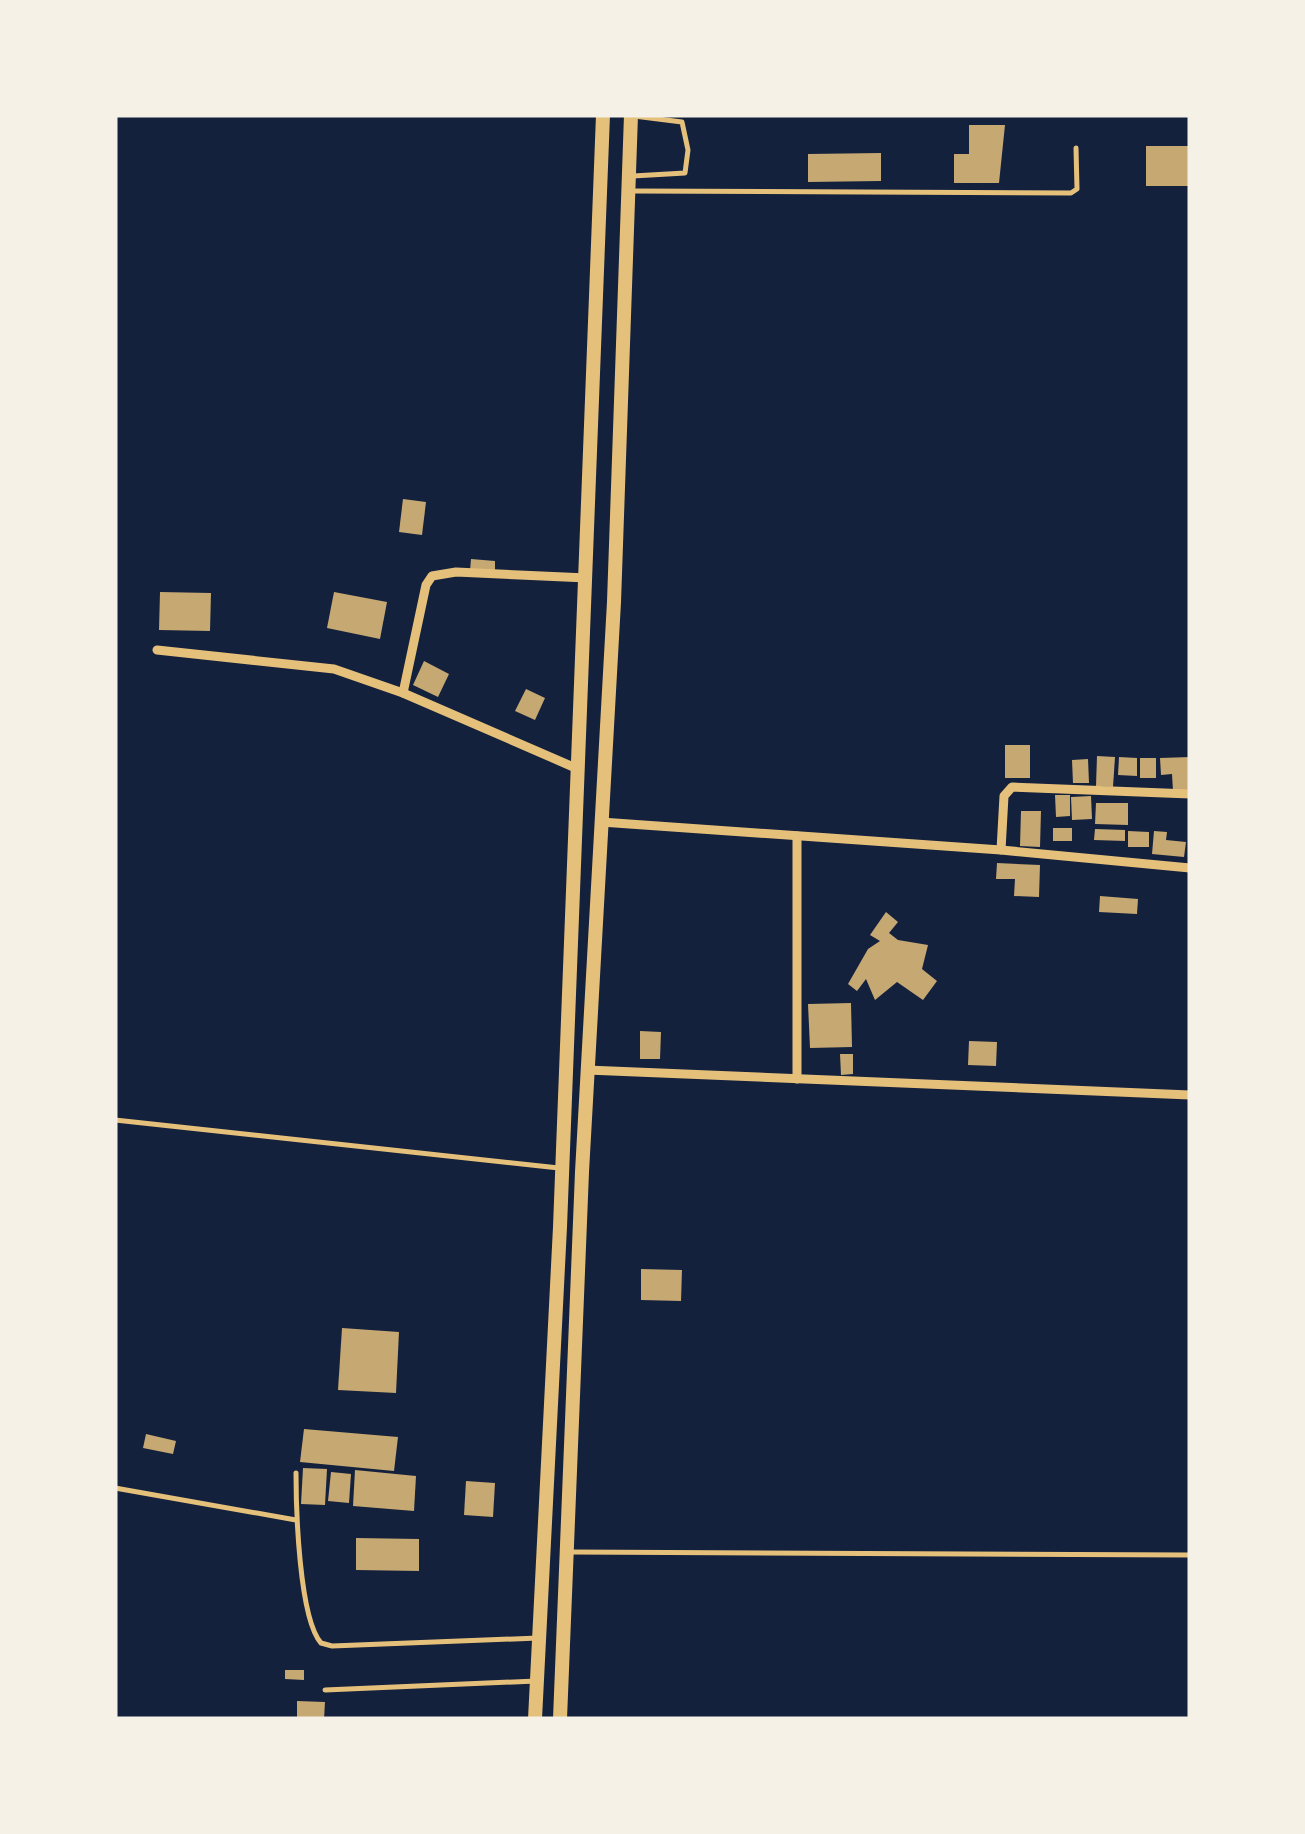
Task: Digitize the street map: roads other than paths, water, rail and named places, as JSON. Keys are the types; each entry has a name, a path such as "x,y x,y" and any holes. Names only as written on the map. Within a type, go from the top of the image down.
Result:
{"main road":[{"path":"535,1719 562,1168 603,115"},
{"path":"560,1719 632,115"}],"street":[{"path":"404,693 426,585 432,576 456,572 587,578"},
{"path":"157,650 334,670 404,693 578,769"},
{"path":"1000,850 1004,796 1012,787 1190,794"},
{"path":"601,822 1000,850 1190,868"},
{"path":"796,836 798,1079"},
{"path":"587,1070 1190,1095"}],"lane":[{"path":"629,184 684,173 688,150 682,122 632,115"},
{"path":"629,184 1071,193 1076,190 1076,148"},
{"path":"115,1120 562,1168"},
{"path":"296,1472 296,1520 310,1620 321,1642 332,1646 541,1638"},
{"path":"115,1488 296,1520"},
{"path":"568,1552 1190,1555"},
{"path":"325,1690 538,1681"}]}
